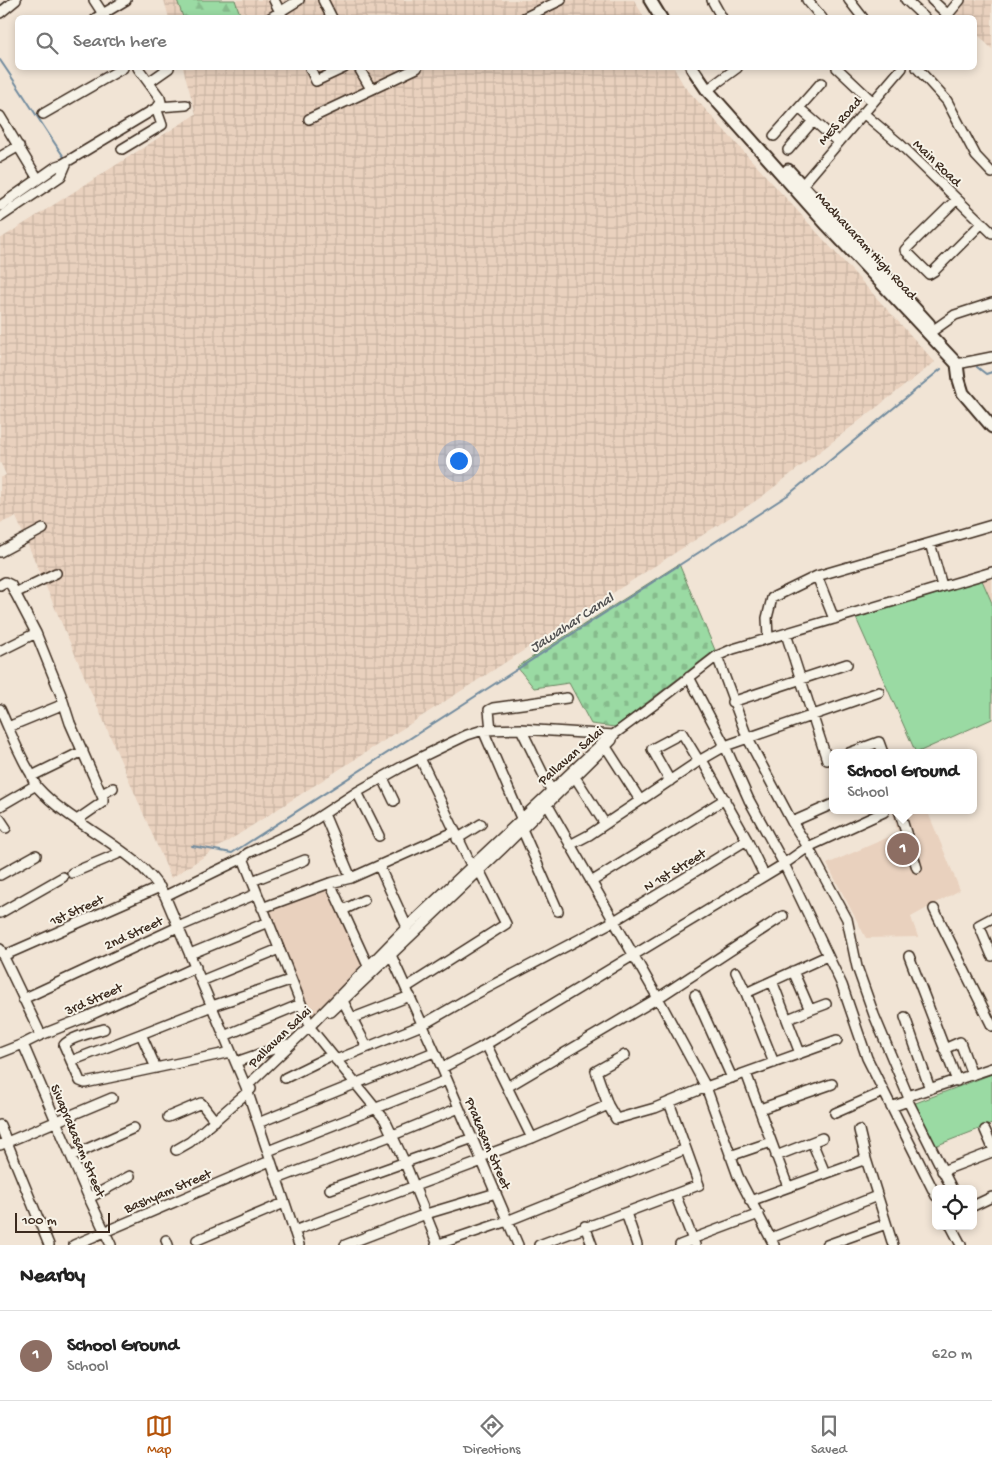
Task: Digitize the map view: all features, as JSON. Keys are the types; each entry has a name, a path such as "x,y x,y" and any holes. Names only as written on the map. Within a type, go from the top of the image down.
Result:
{"main road":[{"path":"650,0 659,15"},
{"path":"657,0 665,15"},
{"path":"694,70 709,88"},
{"path":"700,70 709,88"},
{"name":"Madhavaram High Road","path":"709,88 931,332"},
{"path":"931,332 937,343 957,364 963,393 992,427"}],"street":[{"path":"0,13 16,0"},
{"path":"94,0 101,15"},
{"path":"103,15 126,0"},
{"path":"274,0 282,15 299,0"},
{"path":"323,0 330,15"},
{"path":"530,15 561,0"},
{"path":"712,0 720,15"},
{"path":"807,0 820,15"},
{"path":"848,0 860,15"},
{"path":"906,0 922,15"},
{"path":"932,0 946,15"},
{"path":"948,15 960,0"},
{"path":"43,114 120,70"},
{"path":"140,70 160,98 161,102 157,108"},
{"path":"149,82 166,70"},
{"path":"311,70 316,81 340,70"},
{"path":"360,70 371,89"},
{"path":"308,119 413,70"},
{"path":"709,88 732,70"},
{"path":"839,70 873,102"},
{"name":"MES Road","path":"800,188 900,70"},
{"path":"919,70 948,101 976,156 992,173"},
{"path":"774,136 821,83"},
{"path":"0,206 38,179 157,108 186,105"},
{"path":"122,149 161,127 163,124 157,108"},
{"path":"799,108 838,142"},
{"name":"Main Road","path":"863,112 900,144 992,233"},
{"path":"0,116 38,179"},
{"path":"788,150 814,121"},
{"path":"0,157 19,146"},
{"path":"0,217 62,176 63,164"},
{"path":"957,199 905,250 929,274 982,223"},
{"path":"931,332 955,315 992,303"},
{"path":"957,364 992,357"},
{"path":"768,638 767,618 772,598 817,576 992,525"},
{"path":"0,552 43,529"},
{"path":"930,543 942,586"},
{"name":"Pallavan Salai","path":"247,1089 292,1043 311,1028 368,966 407,928 476,868 520,818 601,744 716,656 768,638 992,572"},
{"path":"15,593 56,574"},
{"path":"817,576 834,619"},
{"path":"0,585 9,582 36,633 70,723 104,800 77,820"},
{"path":"0,651 36,633"},
{"path":"786,634 827,760 829,759"},
{"path":"716,656 747,737 847,919 857,967 874,1015 908,1098 950,1185"},
{"path":"732,702 847,664"},
{"path":"689,678 725,746 749,800 784,864 842,985 866,1058 932,1188"},
{"path":"570,845 725,746 879,692"},
{"path":"520,818 487,730 489,710 567,698"},
{"path":"8,727 64,704"},
{"path":"0,709 21,760 36,785 50,800 122,852 146,872 160,887 165,896 247,1089 294,1231 296,1244"},
{"path":"165,896 243,858 248,853 302,828 357,792 459,738 487,730 614,734 612,742 606,748 522,829 476,868 343,1001 311,1028 215,1121 190,1142 176,1150"},
{"path":"521,730 551,790"},
{"path":"670,780 652,749 682,733 725,799 764,875"},
{"path":"859,749 879,742 882,749"},
{"path":"606,748 640,800"},
{"path":"32,776 83,751"},
{"path":"353,1018 408,992 506,924 456,835 420,758"},
{"path":"575,777 605,824"},
{"path":"383,778 394,801"},
{"path":"0,806 36,785"},
{"path":"102,794 113,788"},
{"path":"357,792 378,836"},
{"path":"592,882 725,799"},
{"path":"547,804 658,998 706,1087 738,1176 772,1241 877,1196"},
{"path":"792,822 829,806"},
{"path":"324,814 351,878"},
{"path":"442,1068 486,1044 633,956 784,864 808,847 880,814"},
{"path":"900,814 917,868"},
{"path":"0,819 6,828"},
{"path":"262,908 330,883 351,878 482,824"},
{"path":"522,829 558,911"},
{"name":"N 1st Street","path":"285,1078 422,1026 614,921 747,840"},
{"path":"72,873 122,852"},
{"path":"0,875 36,855"},
{"path":"243,858 290,980 311,1028 385,1120 405,1163 438,1245 507,1221 686,1149"},
{"path":"252,881 305,860"},
{"path":"379,866 407,928"},
{"path":"0,912 63,877"},
{"path":"330,883 368,966"},
{"name":"1st Street","path":"2,953 160,887"},
{"name":"2nd Street","path":"23,999 178,927 256,894"},
{"path":"342,910 364,900"},
{"path":"934,909 992,1026"},
{"path":"507,1087 658,998 783,916"},
{"path":"992,918 979,925 992,956"},
{"path":"190,954 268,922"},
{"path":"201,981 279,950"},
{"path":"2,953 41,1035"},
{"name":"Prakasam Street","path":"391,955 473,1138 518,1245"},
{"path":"746,993 827,956"},
{"path":"909,956 957,1081"},
{"name":"3rd Street","path":"0,1053 86,1017 196,967"},
{"path":"793,971 810,1010"},
{"path":"736,972 774,1063"},
{"path":"71,1061 212,1006 290,980"},
{"path":"772,981 800,1053"},
{"path":"695,995 732,1078"},
{"path":"343,1001 367,1048"},
{"path":"224,1036 301,1004"},
{"path":"788,1019 826,1004"},
{"path":"905,1018 930,1089"},
{"path":"104,1029 67,1041 64,1045 80,1081 85,1083 231,1052"},
{"path":"141,1034 156,1068"},
{"path":"625,1055 596,1071 608,1105 616,1119 669,1102 836,1040"},
{"path":"944,1049 960,1042 972,1075"},
{"path":"236,1062 292,1043"},
{"name":"Sivaprakasam Street","path":"23,1044 111,1245"},
{"path":"486,1044 532,1138"},
{"path":"258,1123 434,1052"},
{"path":"890,1107 930,1089 992,1068"},
{"path":"746,1073 788,1187"},
{"path":"268,1151 447,1080"},
{"path":"760,1109 832,1084"},
{"path":"835,1113 883,1092"},
{"path":"3,1143 112,1098"},
{"path":"539,1245 698,1185 669,1102"},
{"path":"168,1117 201,1103 215,1121"},
{"path":"294,1231 482,1159 608,1105"},
{"path":"277,1179 459,1108"},
{"path":"0,1125 3,1143 49,1245"},
{"path":"71,1156 134,1128"},
{"path":"859,1130 866,1159 893,1245"},
{"path":"985,1130 992,1146"},
{"path":"330,1189 473,1138"},
{"path":"776,1156 822,1138"},
{"path":"730,1156 772,1142"},
{"path":"812,1142 825,1173"},
{"path":"942,1171 992,1152"},
{"path":"750,1201 866,1159"},
{"name":"Bashyam Street","path":"74,1245 270,1161"},
{"path":"89,1198 130,1176"},
{"path":"345,1245 426,1214 496,1193"},
{"path":"675,1194 693,1241"},
{"path":"977,1204 992,1197"},
{"path":"197,1240 284,1203"},
{"path":"626,1213 637,1245"},
{"path":"680,1245 759,1214"},
{"path":"827,1245 886,1224"},
{"path":"586,1226 592,1245"},
{"path":"953,1230 962,1245"}],"shaded area":[{"path":"164,0 634,0 643,15 168,15"},
{"path":"967,0 992,0 992,49 977,34 977,15 955,14"},
{"path":"184,70 675,70 684,86 935,362 760,498 171,878 16,517 0,523 0,478 6,475 0,462 0,239 196,114"},
{"path":"992,576 992,603 981,578"},
{"path":"893,814 929,814 960,890 911,917 918,937 866,938 827,864 898,833"},
{"path":"330,882 366,965 311,1023 265,908"}],"green space":[{"path":"177,0 235,0 240,15 182,15"},
{"path":"679,564 715,650 615,727 591,724 569,683 534,688 517,667"},
{"path":"981,578 992,603 992,719 925,749 914,749 856,618"},
{"path":"992,1074 992,1124 935,1146 913,1104"}],"waterway":[{"path":"0,6 8,0"},
{"path":"0,60 64,157 62,161"},
{"path":"16,200 59,170"},
{"name":"Jawahar Canal","path":"977,367 986,374 992,372"},
{"name":"Jawahar Canal","path":"192,846 232,853 788,495 941,369"}],"place":[{"name":"School Ground","path":"903,849"}]}
